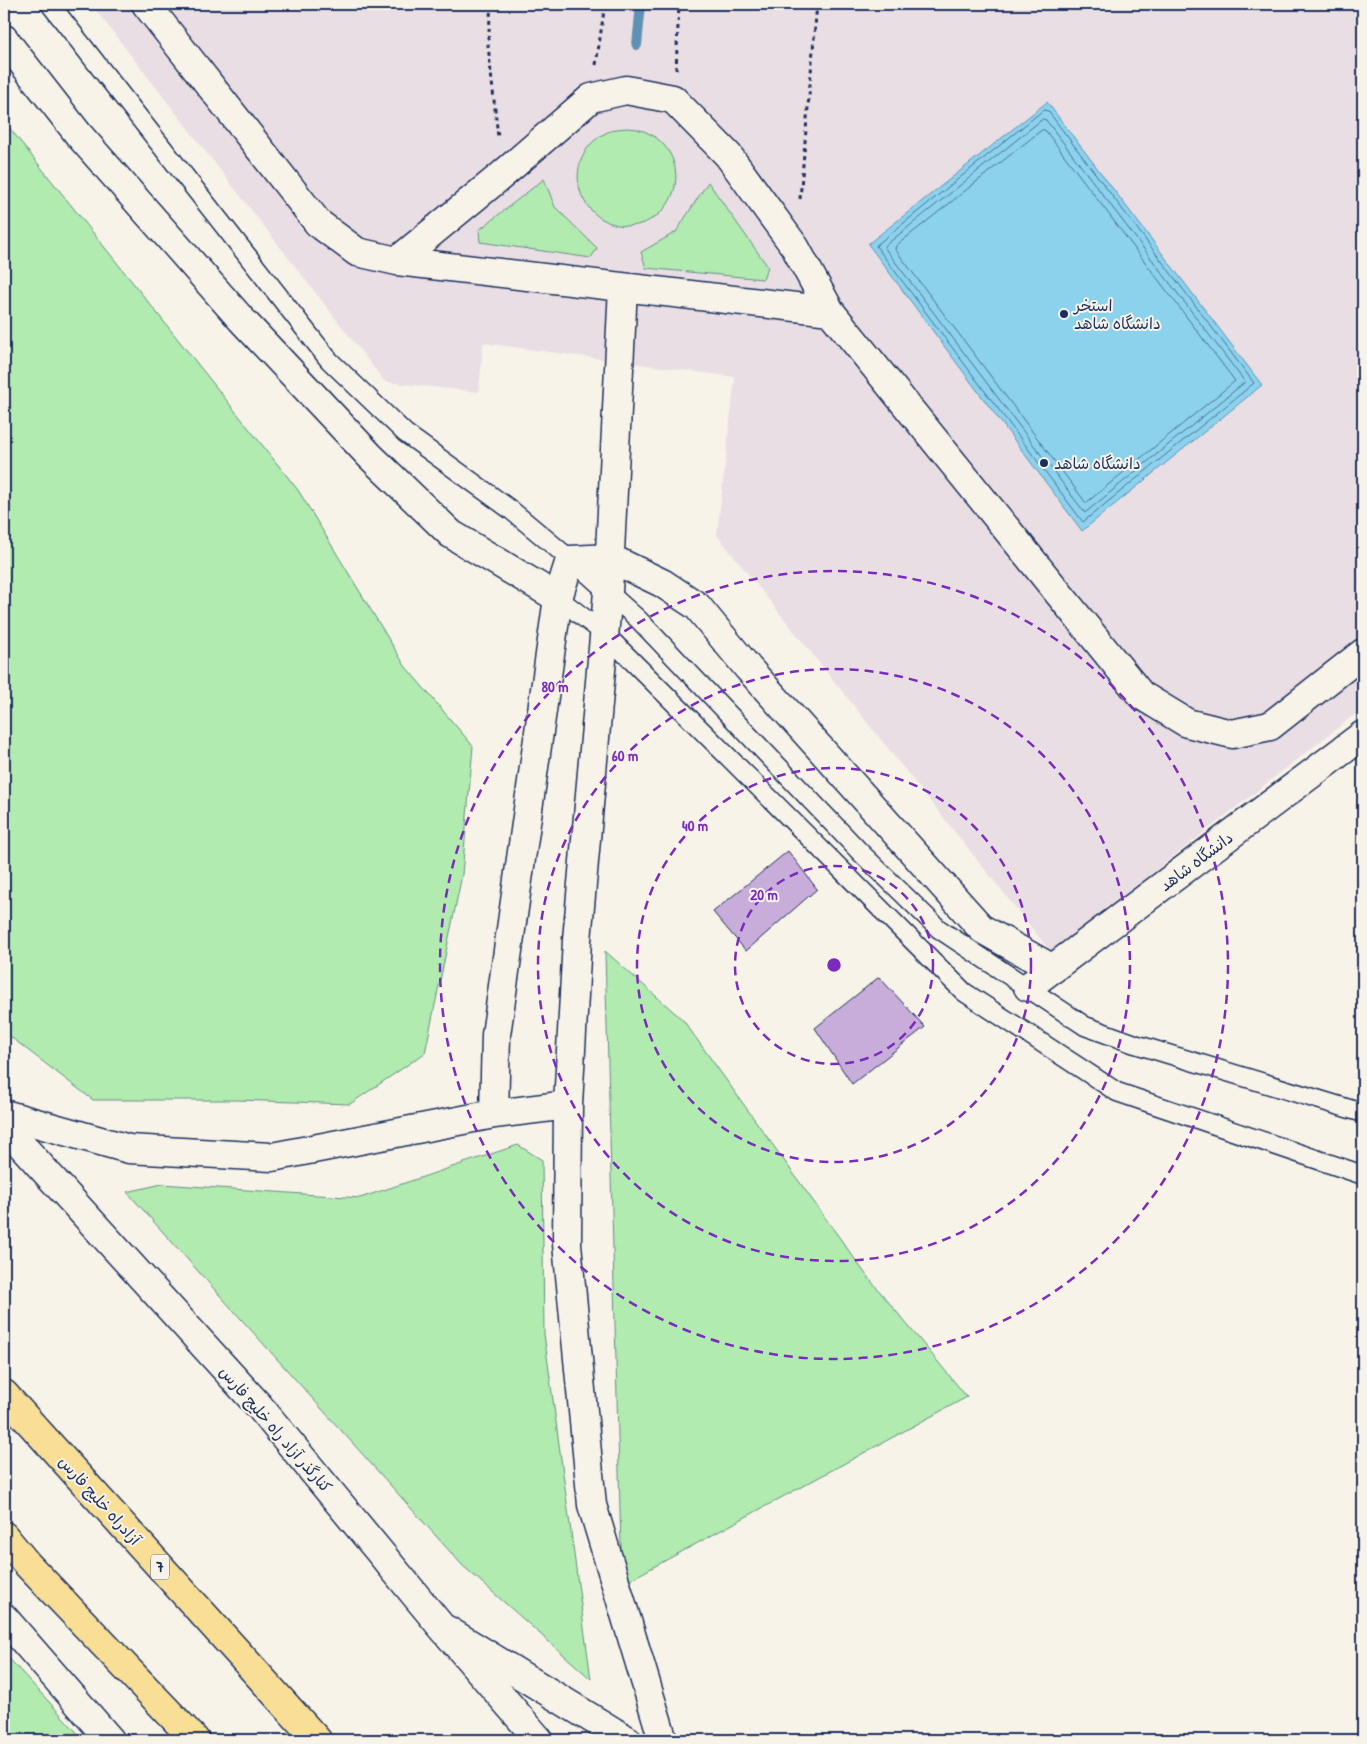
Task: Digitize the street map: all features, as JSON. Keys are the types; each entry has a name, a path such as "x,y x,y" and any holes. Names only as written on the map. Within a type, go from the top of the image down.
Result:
{"highway":[{"name":"آزادراه خلیج فارس","path":"4,1394 317,1740"},
{"path":"4,1536 27,1564 195,1740"}],"street":[{"path":"146,4 318,223 357,252 397,260 830,311"},
{"path":"4,39 79,135 241,319 370,456 451,534 558,598"},
{"path":"397,260 502,175 591,98 626,90 674,100 728,155 796,247 830,311 1141,695 1187,723 1232,734 1270,726 1363,653"},
{"path":"623,287 608,592 577,940 568,1105 567,1244 592,1505 663,1740"},
{"path":"494,1114 496,1035 558,598 570,560 610,558 662,583 697,606 748,668 982,929 1053,969"},
{"name":"دانشگاه شاهد","path":"1028,987 1363,736"},
{"path":"4,1114 129,1149 272,1157 494,1114 568,1105"},
{"name":"کنارگذر آزاد راه خلیج فارس","path":"4,1126 259,1406 440,1625 539,1740"},
{"path":"4,1618 110,1740"},
{"path":"440,1625 627,1740"}],"lane":[{"path":"50,4 329,360 405,433 511,510 589,575 639,620 860,852 939,929 1085,1026 1127,1041 1363,1112"},
{"path":"558,598 604,633 964,992 1117,1092 1363,1175"}],"path":[{"path":"491,4 488,45 502,175"},
{"path":"591,98 605,4"},
{"path":"674,100 679,4"},
{"path":"796,247 817,4"}],"shaded area":[{"name":"دانشگاه شاهد","path":"91,4 1363,4 1363,708 1051,952 717,535 735,377 483,343 479,392 385,382"}],"green space":[{"path":"4,121 298,490 405,666 473,746 462,875 425,1053 350,1104 236,1100 93,1100 4,1032"},
{"path":"627,128 646,132 662,142 672,158 676,177 672,196 662,212 646,222 627,226 608,222 592,212 582,196 578,177 582,158 592,142 608,132"},
{"path":"544,179 555,207 597,248 591,258 480,242 479,230"},
{"path":"708,182 768,267 763,279 646,268 641,252 676,232"},
{"path":"605,951 683,1020 867,1276 967,1397 622,1584"},
{"path":"518,1145 542,1160 544,1334 591,1679 462,1565 127,1192 162,1184 360,1198"},
{"path":"4,1653 84,1740 4,1740"}],"water":[{"name":"استخر دانشگاه شاهد","path":"1047,102 1262,385 1082,531 868,244"}],"building":[{"path":"788,851 817,889 746,951 713,912"},
{"path":"879,977 925,1027 852,1084 815,1028"}],"waterway":[{"path":"637,45 641,4"}],"place":[{"name":"استخر دانشگاه شاهد","path":"1064,314"},
{"name":"دانشگاه شاهد","path":"1044,463"}]}
